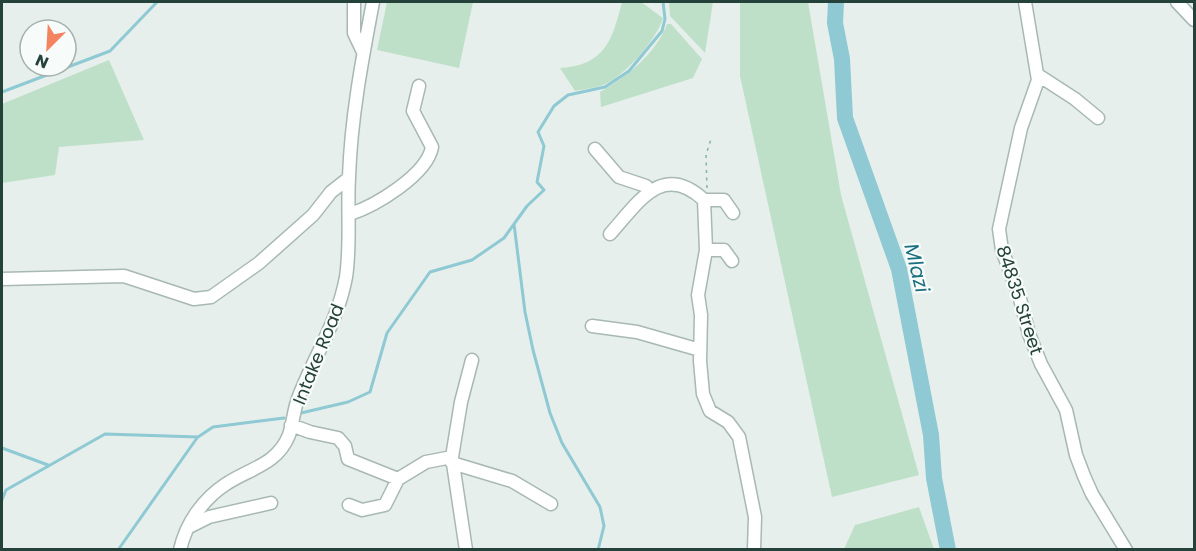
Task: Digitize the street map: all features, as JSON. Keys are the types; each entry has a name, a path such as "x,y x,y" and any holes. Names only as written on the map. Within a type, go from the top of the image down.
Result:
{"street":[{"path":"354,2 354,33 363,52"},
{"name":"Intake Road","path":"180,549 187,529 200,508 218,490 272,460 283,446 300,393 339,307 346,276 352,123 373,2"},
{"name":"84835 Street","path":"1025,2 1038,75 1036,90 1021,128 999,230 1000,241 1019,295 1029,334 1041,363 1066,410 1076,455 1084,476 1126,549"},
{"path":"1178,2 1193,14"},
{"path":"1038,75 1098,118"},
{"path":"350,214 363,210 393,190 427,162 432,147 413,111 419,86"},
{"path":"595,149 619,177 646,186 650,191"},
{"path":"2,279 124,276 194,299 211,297 259,263 313,215 331,192 349,178"},
{"path":"610,234 650,191 668,183 678,184 704,200 724,201 733,213"},
{"path":"704,200 706,250 698,295 701,315 700,350 703,394 706,405 712,413 728,422 739,437 755,517 754,549"},
{"path":"706,250 724,250 732,261"},
{"path":"592,326 638,332 700,350"},
{"path":"466,549 452,460 461,402 472,360"},
{"path":"291,425 338,438 345,446 348,459 398,479"},
{"path":"348,505 362,510 385,505 398,479 426,462 452,460 512,480 551,504"},
{"path":"187,529 209,517 271,503"}],"path":[{"path":"704,200 707,190 706,154 711,139"}],"green space":[{"path":"387,2 473,2 459,68 377,50"},
{"path":"622,2 641,2 663,18 660,27 630,66 611,81 593,88 575,91 560,68 575,66 597,56 610,39"},
{"path":"669,2 713,2 705,53 670,16"},
{"path":"740,2 808,2 841,195 919,475 832,497 740,76"},
{"path":"667,24 671,24 702,59 693,78 601,107 600,92 620,79 648,55"},
{"path":"109,60 144,140 59,147 55,175 2,183 2,104 65,78 78,78 78,73"},
{"path":"919,507 934,549 844,549 855,525"}],"waterway":[{"path":"2,92 110,51 157,2"},
{"path":"301,413 348,402 370,392 387,333 430,272 472,260 504,238 527,206 544,190 537,182 544,146 538,132 554,106 568,95 605,87 629,71 662,31 665,19 663,2"},
{"name":"Mlazi","path":"836,2 835,23 842,59 845,118 899,269 931,435 934,478 948,550"},
{"path":"514,224 525,312 533,350 550,413 562,443 600,507 604,526 598,550"},
{"path":"2,500 6,490 105,434 198,437 213,427 284,418"},
{"path":"118,550 197,438"},
{"path":"2,448 48,465"}]}
